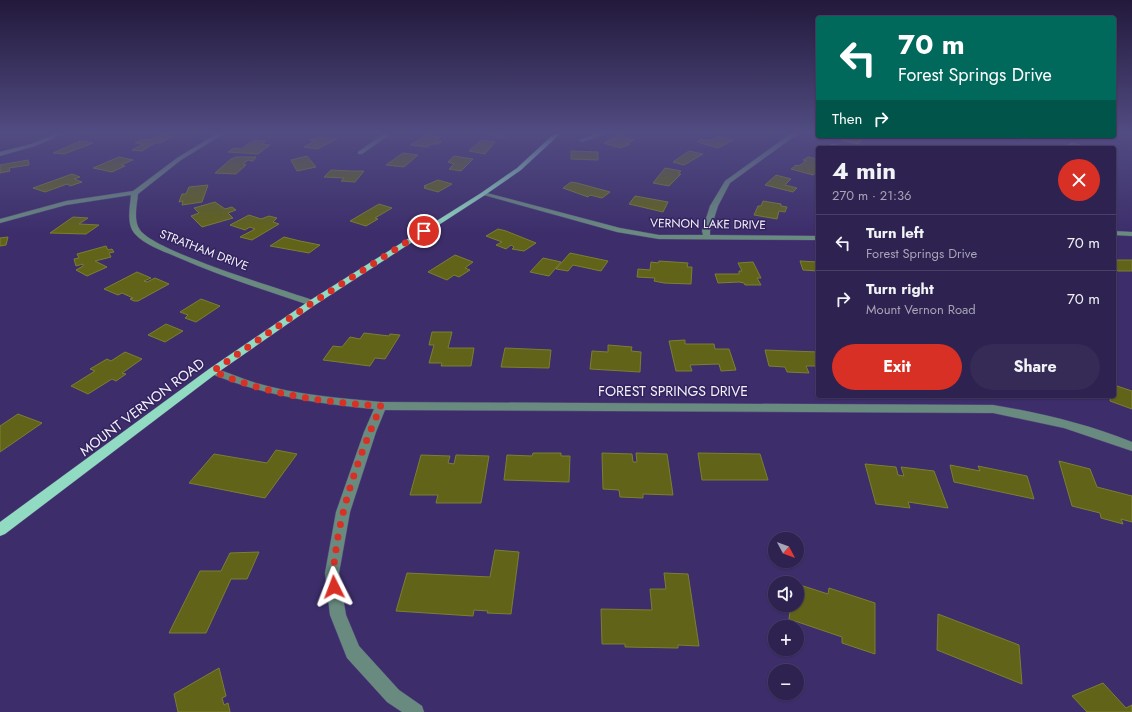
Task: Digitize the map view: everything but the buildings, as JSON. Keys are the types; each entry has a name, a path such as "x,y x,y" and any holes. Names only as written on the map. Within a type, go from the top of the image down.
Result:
{"main road":[{"name":"MOUNT VERNON ROAD","path":"0,530 213,371 312,303 483,194 522,166"}],"street":[{"path":"0,222 64,203 135,193 170,166"},
{"path":"707,238 706,231 714,206 727,182 748,166"},
{"name":"STRATHAM DRIVE","path":"135,193 133,218 136,232 147,241 194,262 312,303"},
{"name":"VERNON LAKE DRIVE","path":"483,194 620,230 659,237 816,238"},
{"path":"1116,233 1132,234"},
{"name":"FOREST SPRINGS DRIVE","path":"213,371 245,383 296,396 334,402 381,406 994,409 1029,414 1062,422 1101,434 1132,447"},
{"path":"381,406 370,432 343,512 332,573 338,615 353,652 393,696 416,712"}],"route":[{"path":"334,587 332,573 343,512 370,432 381,406 334,402 296,396 245,383 213,371 312,303 424,231"}]}
